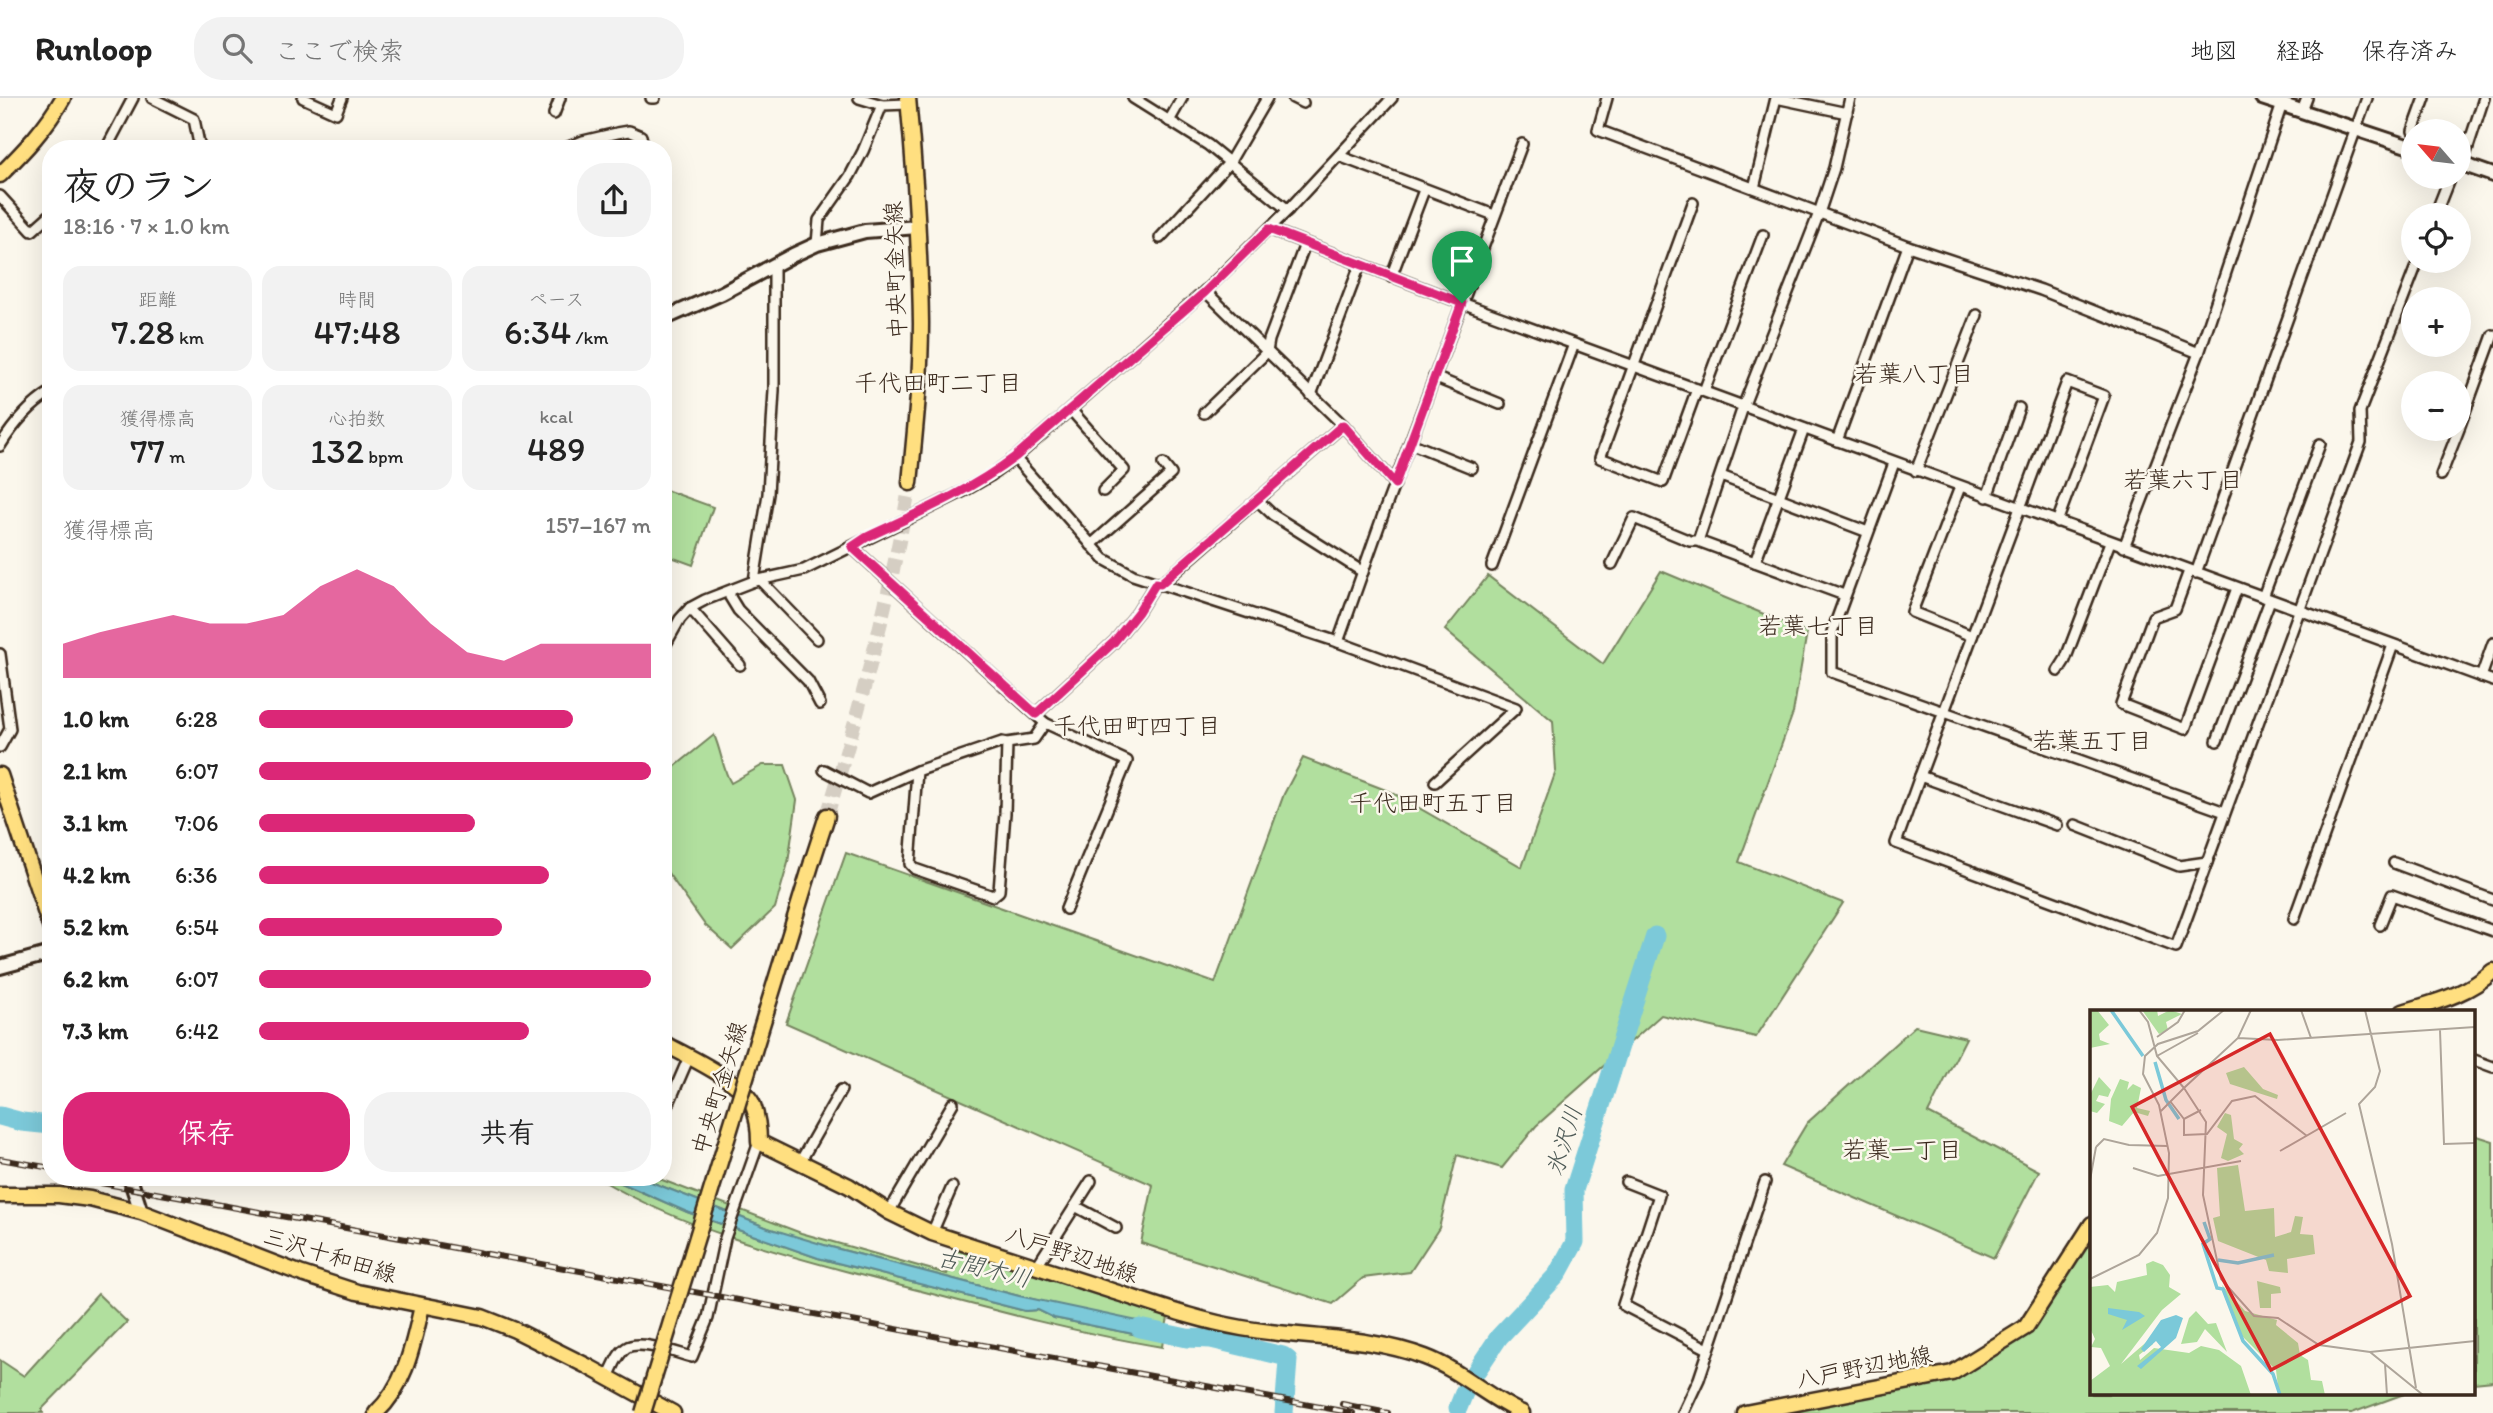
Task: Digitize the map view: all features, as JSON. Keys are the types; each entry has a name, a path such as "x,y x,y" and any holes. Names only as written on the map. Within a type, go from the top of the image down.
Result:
{"main road":[{"path":"0,175 52,118 63,98"},
{"name":"中央町金矢線","path":"908,101 918,227 921,324 918,403 910,483"},
{"path":"0,775 3,796 42,904"},
{"name":"中央町金矢線","path":"643,1413 827,816"},
{"path":"2412,1010 2462,993 2480,983 2493,971"},
{"path":"672,1048 723,1076 748,1095 753,1104 760,1142"},
{"name":"八戸野辺地線","path":"760,1142 860,1192 890,1212 932,1233 1216,1323 1243,1329 1331,1337 1411,1352 1455,1372 1522,1413"},
{"name":"三沢十和田線","path":"0,1195 59,1195 90,1199 141,1212 302,1274 357,1292 482,1317 515,1330 673,1413"},
{"name":"八戸野辺地線","path":"1745,1413 1952,1373 2026,1327 2090,1227"},
{"path":"376,1413 395,1389 404,1370 422,1306"}],"street":[{"path":"111,140 133,98"},
{"path":"152,98 194,119 198,140"},
{"path":"303,98 336,113 342,98"},
{"path":"554,114 560,98"},
{"path":"859,98 882,105 908,101"},
{"path":"1133,98 1208,145 1288,210"},
{"path":"1169,121 1182,98"},
{"path":"1160,238 1229,163 1267,98"},
{"path":"1293,98 1303,103"},
{"path":"672,633 690,608 757,581 804,570 990,476 1072,410 1205,292 1288,210 1392,98"},
{"path":"1607,98 1598,130 1908,246 2041,290 2199,353"},
{"path":"1754,188 1776,98 1847,113"},
{"path":"1698,541 1743,407 1819,213 1834,168 1850,98"},
{"path":"2262,98 2401,144"},
{"path":"2302,111 2307,98"},
{"path":"2236,588 2185,729 2121,705 2153,617 2175,609 2193,572 2367,98"},
{"path":"2417,119 2425,98"},
{"path":"2471,135 2484,98"},
{"path":"2124,547 2199,353 2282,104"},
{"path":"817,244 818,220 850,176 882,105"},
{"path":"588,140 629,131 641,136 642,140"},
{"path":"1338,642 1522,144"},
{"path":"1339,156 1494,215"},
{"path":"2471,167 2493,175"},
{"path":"1391,277 1424,190"},
{"path":"0,196 32,231 42,222"},
{"path":"1693,203 1600,458 1663,482 1763,235"},
{"path":"672,315 722,293 817,244 865,231 918,227"},
{"path":"1269,229 1391,277 1894,463 2493,681"},
{"path":"1204,413 1267,352 1305,244"},
{"path":"1837,441 1908,246"},
{"path":"757,581 768,494 774,390 775,265"},
{"path":"1311,395 1360,265"},
{"path":"2057,522 2104,396 2067,382 1896,843 2176,947 2361,442 2360,411 2413,273"},
{"path":"1205,292 1343,425 1395,484"},
{"path":"1916,471 1977,315"},
{"path":"2471,395 2493,335"},
{"path":"1492,566 1574,344"},
{"path":"1434,377 1500,404"},
{"path":"0,446 42,398"},
{"path":"1987,497 2019,408"},
{"path":"1072,410 1124,470 1103,491"},
{"path":"1036,714 1114,642 1158,584 1343,425"},
{"path":"1755,562 1804,429"},
{"path":"2441,475 2454,441"},
{"path":"1410,443 1472,468"},
{"path":"2217,741 2320,444"},
{"path":"1015,457 1104,559 1133,575 1338,642 1516,708 1435,782"},
{"path":"1894,463 1832,632 1832,672 2225,812"},
{"path":"1091,545 1171,474 1163,464"},
{"path":"1721,476 1868,532"},
{"path":"1960,487 1912,612 1972,636"},
{"path":"1257,500 1273,514 1363,572"},
{"path":"1612,564 1634,518 1690,541 1698,541 1844,595"},
{"path":"2058,671 2065,660 2110,542"},
{"path":"852,547 1045,723 1127,761 1066,909"},
{"path":"757,581 817,639"},
{"path":"730,591 730,597 738,610 808,681 820,704"},
{"path":"690,608 740,665"},
{"path":"2481,677 2493,643"},
{"path":"2294,919 2393,645"},
{"path":"0,654 10,729 0,747"},
{"path":"824,770 868,793 917,772 1002,742 1034,739 1045,723"},
{"path":"917,772 910,864 915,869 993,896 999,891 1007,743"},
{"path":"1920,776 2057,825"},
{"path":"2075,825 2179,866 2207,862"},
{"path":"2394,863 2493,900"},
{"path":"2379,925 2392,895 2493,931"},
{"path":"0,967 42,955"},
{"path":"672,1091 689,1057"},
{"path":"2476,1061 2493,1067"},
{"path":"800,1162 841,1090"},
{"path":"890,1212 954,1103"},
{"path":"608,1377 619,1356 625,1348 631,1346 642,1344 692,1357 708,1318 725,1238 760,1142"},
{"path":"1037,1266 1091,1181"},
{"path":"1626,1182 1659,1195 1623,1305 1709,1349"},
{"path":"1683,1413 1699,1378 1765,1182"},
{"path":"133,1186 141,1212"},
{"path":"932,1233 952,1187"},
{"path":"1075,1206 1116,1228"}],"green space":[{"path":"672,492 713,507 693,565 672,557"},
{"path":"1661,571 1807,632 1793,713 1739,862 1843,903 1756,1037 1661,1015 1536,1126 1502,1168 1457,1155 1439,1228 1410,1272 1363,1278 1333,1304 1141,1243 1153,1185 786,1023 846,853 1215,983 1284,794 1303,758 1391,792 1522,867 1556,771 1553,721 1445,630 1488,576 1603,664"},
{"path":"714,735 731,783 763,765 785,765 797,800 788,863 775,908 732,949 705,925 672,879 672,769"},
{"path":"1915,1026 1966,1038 1928,1113 2039,1171 1994,1258 1781,1166 1807,1123"},
{"path":"2476,1136 2493,1141 2493,1381 2476,1383"},
{"path":"672,1184 801,1233 947,1274 956,1250 1154,1311 1168,1318 1166,1327 1019,1296 768,1228 661,1186 672,1186"},
{"path":"613,1186 628,1186 687,1212 818,1258 1025,1311 1038,1310 1054,1318 1163,1340 1162,1347 1029,1319 783,1254 706,1229"},
{"path":"2090,1236 2090,1396 2399,1396 2352,1413 1763,1413 1953,1379 2030,1331"},
{"path":"98,1294 127,1322 42,1409 43,1413 0,1413 0,1360 24,1376"}],"water":[{"path":"628,1186 661,1186 768,1228 831,1247 1019,1296 1166,1327 1163,1340 1054,1318 1038,1310 1025,1311 818,1258 687,1212"}],"waterway":[{"name":"氷沢川","path":"1473,1376 1499,1337 1557,1275 1575,1242 1574,1190 1655,936"},
{"name":"古間木川","path":"0,1116 42,1124"},
{"name":"古間木川","path":"1140,1328 1187,1338 1211,1339 1283,1356 1288,1360 1284,1413"},
{"name":"氷沢川","path":"1458,1408 1468,1383"}],"tunnel":[{"path":"827,816 874,651 910,483"}],"railway":[{"path":"0,1159 42,1166"},
{"path":"118,1186 1353,1413"},
{"path":"1342,1404 1388,1413"}],"district":[{"name":"若葉八丁目","path":"1914,374"},
{"name":"千代田町二丁目","path":"938,383"},
{"name":"若葉六丁目","path":"2183,480"},
{"name":"若葉七丁目","path":"1818,626"},
{"name":"千代田町四丁目","path":"1137,726"},
{"name":"若葉五丁目","path":"2092,741"},
{"name":"千代田町五丁目","path":"1433,803"},
{"name":"若葉一丁目","path":"1902,1150"}],"route":[{"path":"1269,229 1462,303 1395,484 1343,425 1160,584 1156,583 1138,612 1114,642 1036,714 852,547 867,537 966,490 1015,457 1205,292 1269,229"}]}
